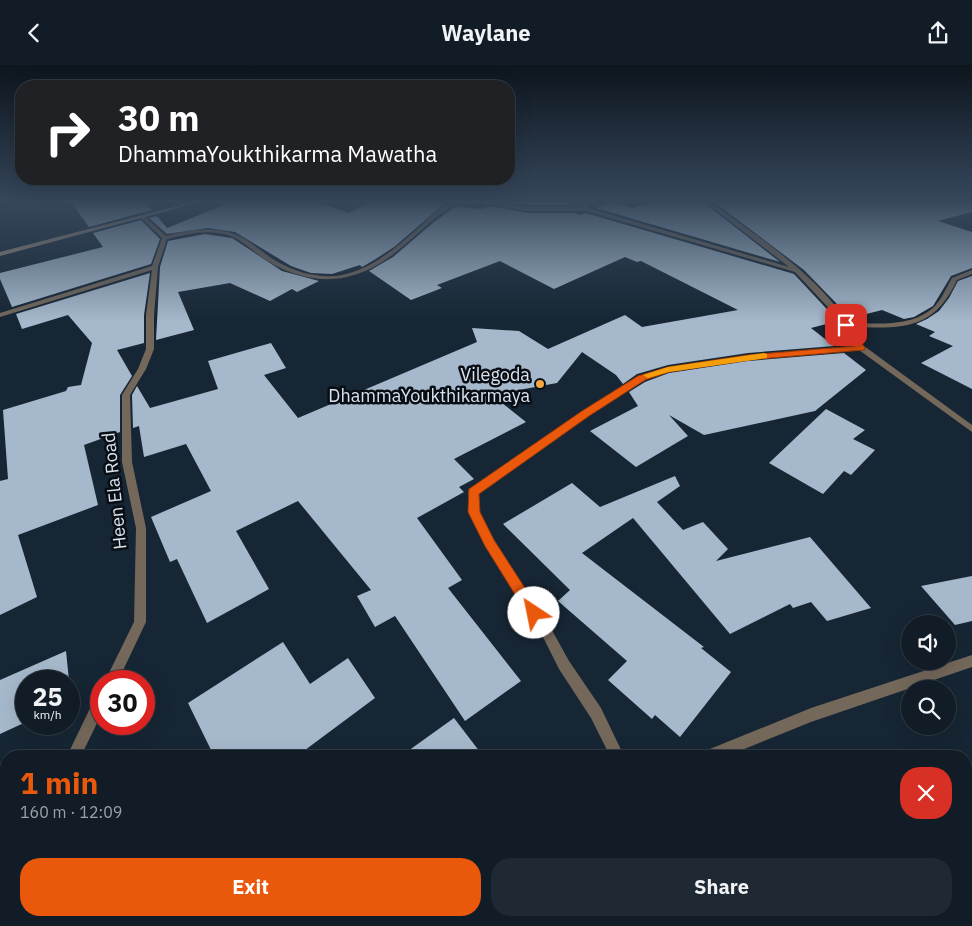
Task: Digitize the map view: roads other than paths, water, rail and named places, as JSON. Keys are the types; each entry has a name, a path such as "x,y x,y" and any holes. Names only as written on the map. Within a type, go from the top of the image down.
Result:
{"main road":[{"path":"0,254 46,242"}],"street":[{"name":"Heen Ela Road","path":"116,670 140,622 142,528 127,462 126,395 142,369 150,349 150,315 155,267 164,242"},
{"path":"246,242 274,262 301,274 328,278 374,266 402,242"},
{"path":"699,242 800,272"},
{"path":"761,242 800,272 846,325 861,348 972,429"},
{"path":"0,315 155,267"},
{"path":"846,325 898,325 920,320 941,305 950,291 954,279 972,273"},
{"path":"614,750 596,713 564,665 544,627 489,543 474,512 473,492 586,413 641,378 668,369 748,357 861,348"},
{"path":"725,750 811,715 972,661"},
{"path":"77,750 90,723"}],"place":[{"name":"Vilegoda DhammaYoukthikarmaya","path":"540,384"}]}
